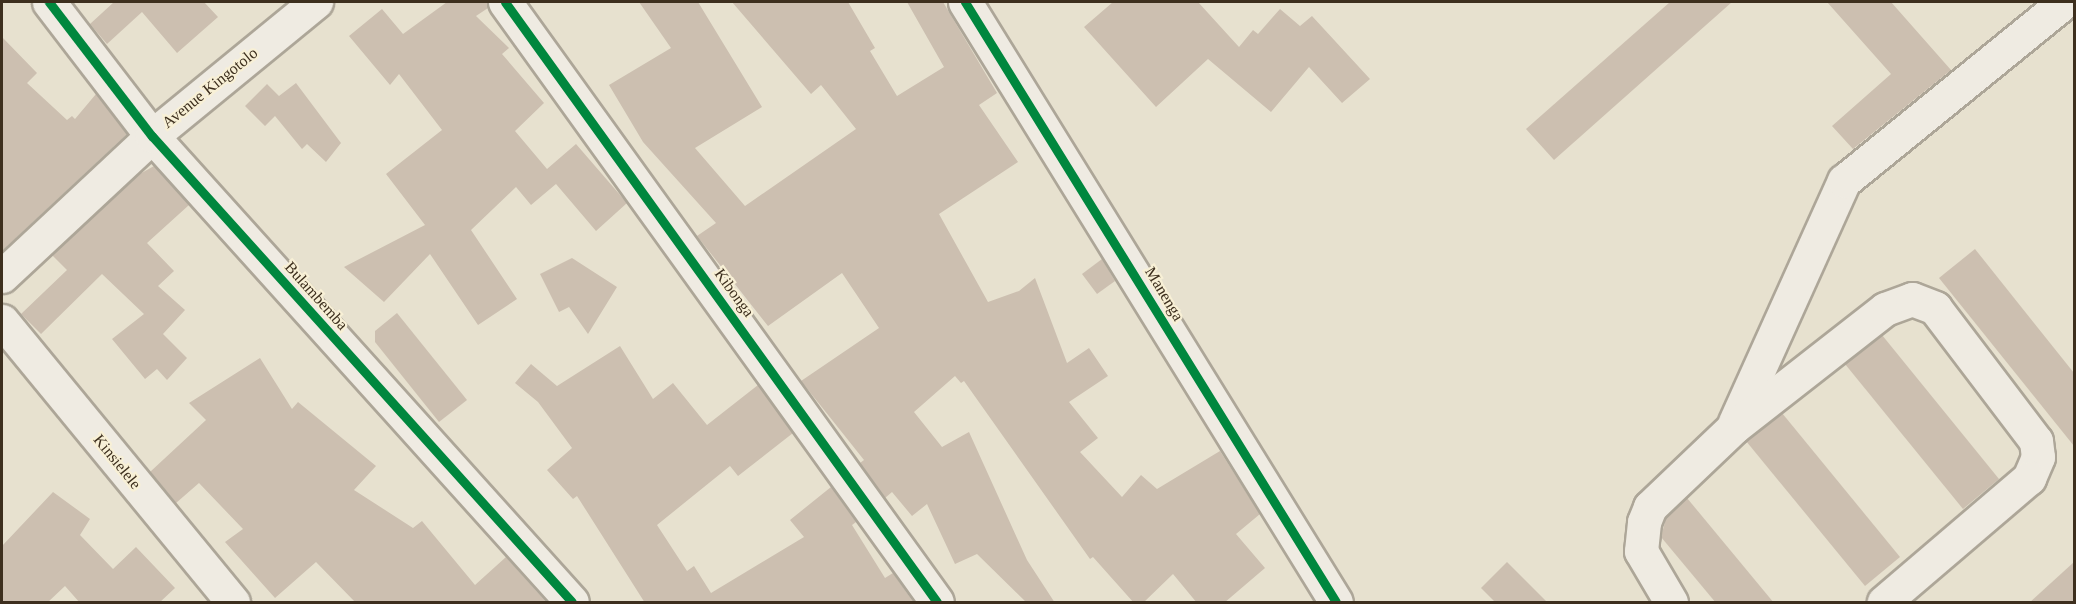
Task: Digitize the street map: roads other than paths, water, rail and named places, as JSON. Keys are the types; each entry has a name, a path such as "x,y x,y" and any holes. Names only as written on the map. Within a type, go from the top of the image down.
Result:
{"street":[{"name":"Bulambemba","path":"49,2 152,136 572,603"},
{"name":"Avenue Kingotolo","path":"2,276 152,136 316,2"},
{"name":"Kibonga","path":"505,2 937,603"},
{"name":"Manenga","path":"965,2 1336,603"},
{"path":"1734,427 1844,181 2064,2"},
{"path":"1671,603 1641,551 1644,522 1650,507 1734,427 1885,309 1912,299 1935,308 2036,441 2038,457 2029,478 1884,603"},
{"name":"Kinsielele","path":"2,321 233,603"}]}
